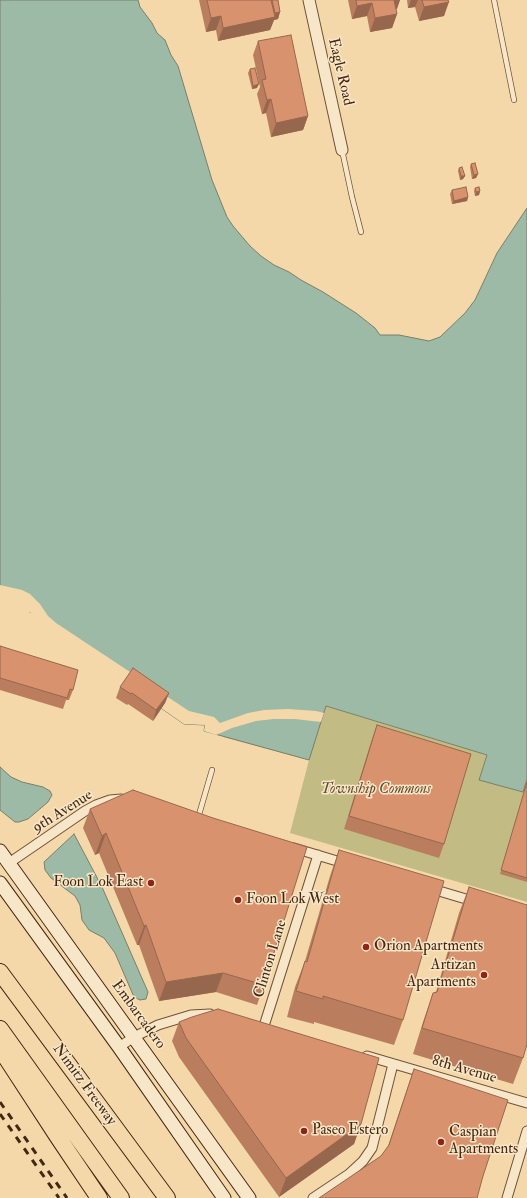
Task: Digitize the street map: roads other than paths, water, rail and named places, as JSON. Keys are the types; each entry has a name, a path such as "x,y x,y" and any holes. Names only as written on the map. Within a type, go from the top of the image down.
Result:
{"highway":[{"name":"Nimitz Freeway","path":"0,972 167,1198"},
{"path":"0,1029 122,1198"},
{"path":"0,1048 99,1198"}],"main road":[{"name":"Embarcadero","path":"0,851 249,1198"},
{"path":"0,883 119,1047 224,1198"}],"street":[{"name":"Eagle Road","path":"309,0 342,150"},
{"name":"9th Avenue","path":"9,864 85,811 96,805 110,800 123,798 130,800"},
{"path":"287,846 354,865"},
{"name":"Clinton Lane","path":"265,1026 318,855"},
{"path":"420,885 487,905"},
{"path":"119,1047 134,1037 158,1025 191,1015 217,1013"},
{"name":"8th Avenue","path":"356,1053 527,1103"},
{"path":"313,1198 349,1174 363,1161 372,1148 393,1064"},
{"path":"507,1198 527,1131"}],"lane":[{"path":"494,0 514,100"},
{"path":"342,150 361,232"},
{"path":"198,818 212,770"}],"railway":[{"path":"0,1102 67,1198"},
{"path":"0,1114 59,1198"}],"place":[{"name":"Foon Lok East","path":"151,883"},
{"name":"Foon Lok West","path":"238,900"},
{"name":"Orion Apartments","path":"366,947"},
{"name":"Artizan Apartments","path":"484,975"},
{"name":"Paseo Estero","path":"304,1131"},
{"name":"Caspian Apartments","path":"441,1142"}],"park label":[{"name":"Township Commons","path":"376,790"}]}
